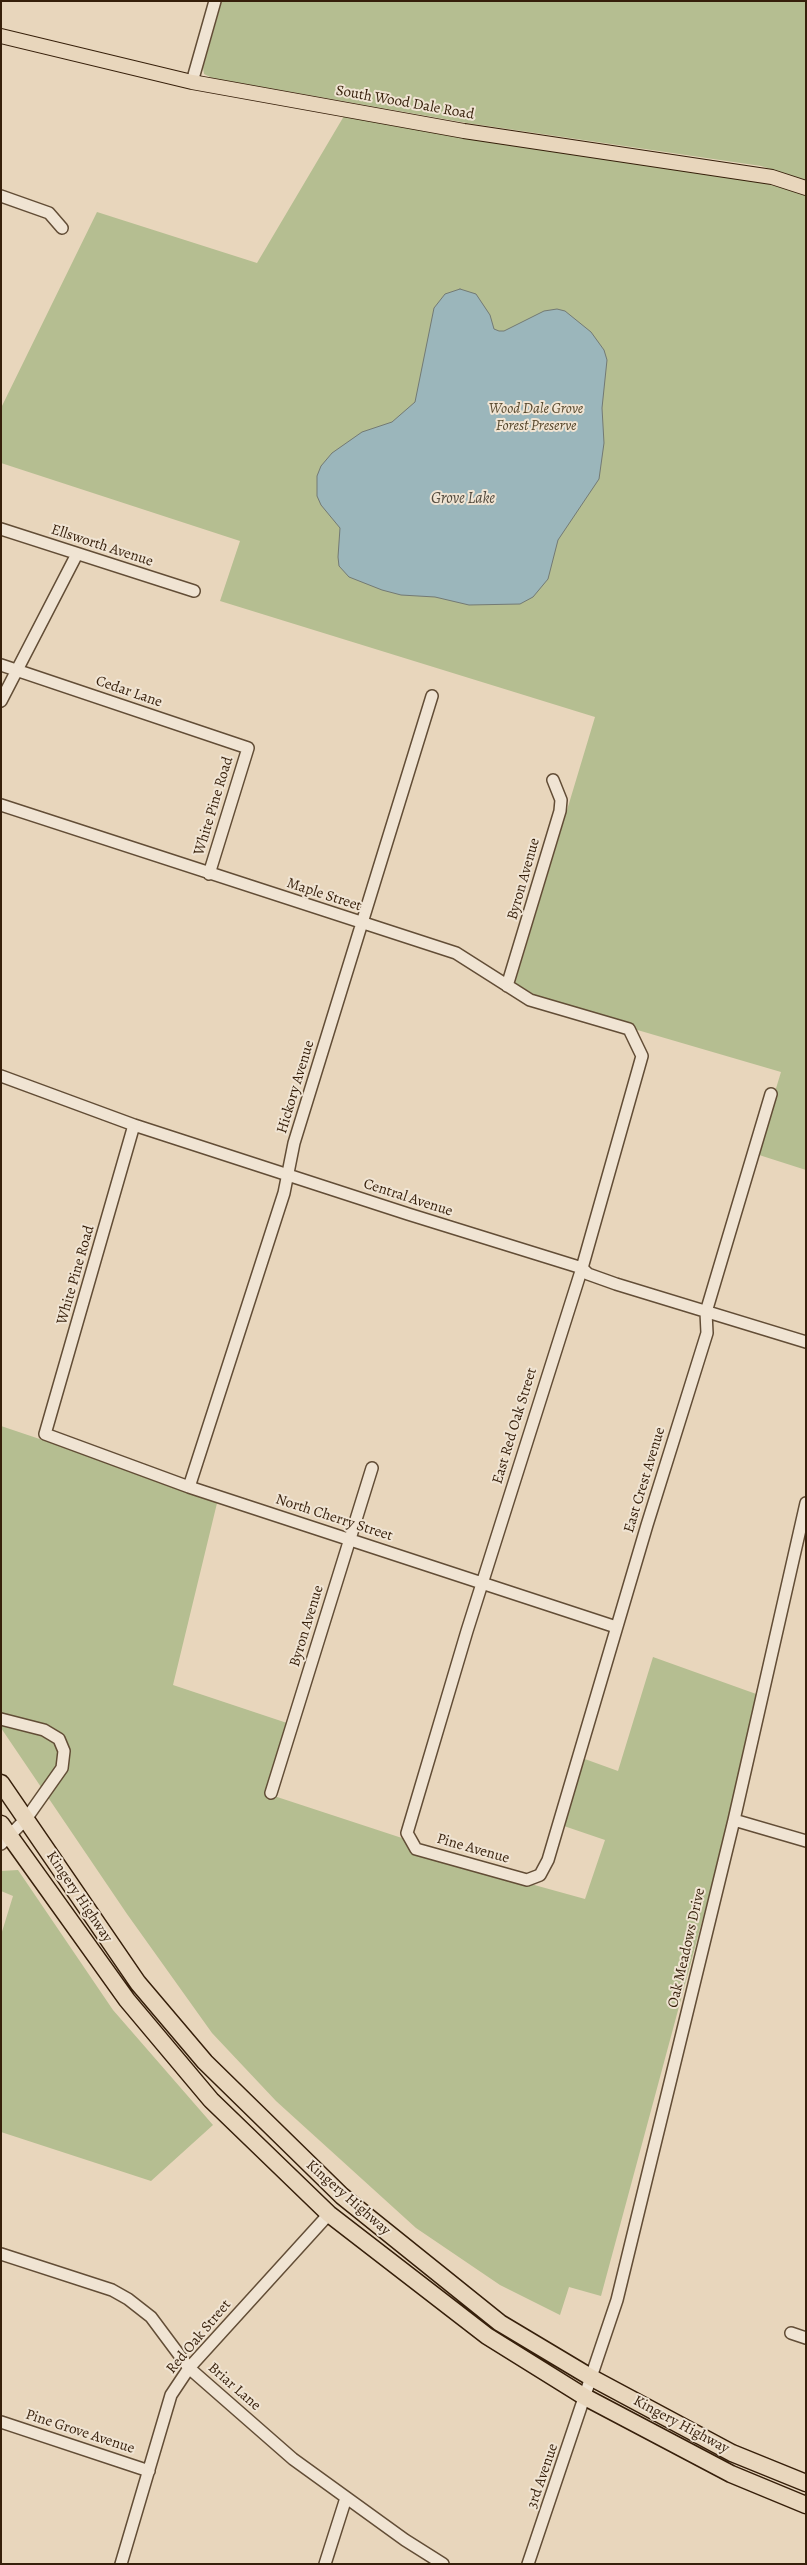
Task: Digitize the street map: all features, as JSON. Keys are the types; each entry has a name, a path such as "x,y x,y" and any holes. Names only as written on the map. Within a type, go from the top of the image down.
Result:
{"highway":[{"name":"Kingery Highway","path":"1,1783 138,1983 212,2069 350,2202 500,2323 592,2378 732,2453 806,2483"},
{"name":"Kingery Highway","path":"4,1835 128,2000 210,2100 329,2214 487,2336 585,2397 731,2474 806,2505"}],"main road":[{"name":"South Wood Dale Road","path":"1,36 192,82 464,130 772,177 806,188"}],"street":[{"path":"192,82 215,1"},
{"path":"1,196 49,213 62,228"},
{"name":"Ellsworth Avenue","path":"1,529 194,591"},
{"path":"1,701 77,554"},
{"name":"Cedar Lane","path":"1,665 248,748"},
{"name":"Hickory Avenue","path":"189,1487 284,1192 287,1174 361,922 432,696"},
{"name":"White Pine Road","path":"209,874 248,748"},
{"name":"Byron Avenue","path":"508,986 560,811 560,800 553,780"},
{"name":"Maple Street","path":"1,805 456,953 530,1000 629,1029"},
{"name":"East Red Oak Street","path":"407,1833 482,1582 582,1268 642,1056 629,1029"},
{"name":"Central Avenue","path":"1,1076 134,1125 582,1268 588,1274 616,1284 806,1342"},
{"name":"East Crest Avenue","path":"540,1874 548,1860 582,1750 616,1627 707,1333 706,1312 771,1094"},
{"name":"White Pine Road","path":"45,1434 134,1125"},
{"name":"North Cherry Street","path":"45,1434 189,1487 616,1627"},
{"name":"Byron Avenue","path":"271,1793 372,1468"},
{"name":"Oak Meadows Drive","path":"585,2397 619,2293 734,1820 806,1503"},
{"path":"1,1719 44,1730 59,1738 64,1752 62,1768 26,1819 4,1835"},
{"path":"734,1820 806,1841"},
{"name":"Pine Avenue","path":"407,1833 416,1849 527,1880 540,1874"},
{"name":"Red Oak Street","path":"122,2564 171,2396 189,2368 329,2214"},
{"name":"Briar Lane","path":"1,2254 112,2290 128,2299 151,2318 189,2368 293,2459 405,2540 443,2564"},
{"path":"791,2333 806,2338"},
{"name":"3rd Avenue","path":"528,2564 585,2397"},
{"name":"Pine Grove Avenue","path":"1,2422 149,2471"},
{"path":"325,2564 346,2498"}],"green space":[{"path":"222,1 806,1 806,180 761,166 467,123 212,78 204,74 203,68"},
{"name":"Wood Dale Grove Forest Preserve","path":"344,116 758,181 806,195 806,1170 756,1154 781,1072 634,1029 618,1019 537,996 515,983 595,717 220,601 240,541 1,463 1,408 97,212 257,263"},
{"path":"1,1426 218,1499 173,1685 290,1724 268,1794 408,1840 415,1852 585,1899 605,1840 561,1825 582,1758 618,1771 653,1657 759,1695 708,1899 601,2296 569,2287 560,2315 500,2285 416,2228 276,2101 212,2033 127,1914 1,1728"},
{"path":"18,1870 113,2010 213,2125 151,2181 1,2132 1,1935 13,1896 1,1891 1,1871"}],"water":[{"name":"Grove Lake","path":"460,289 476,294 490,315 494,329 499,331 504,331 544,311 557,309 565,311 591,332 604,350 607,360 602,408 604,443 599,479 558,540 548,579 533,597 520,604 469,605 435,597 401,595 349,577 339,566 340,528 321,505 317,496 317,476 321,466 332,453 362,432 392,422 415,402 434,308 445,294"}]}
